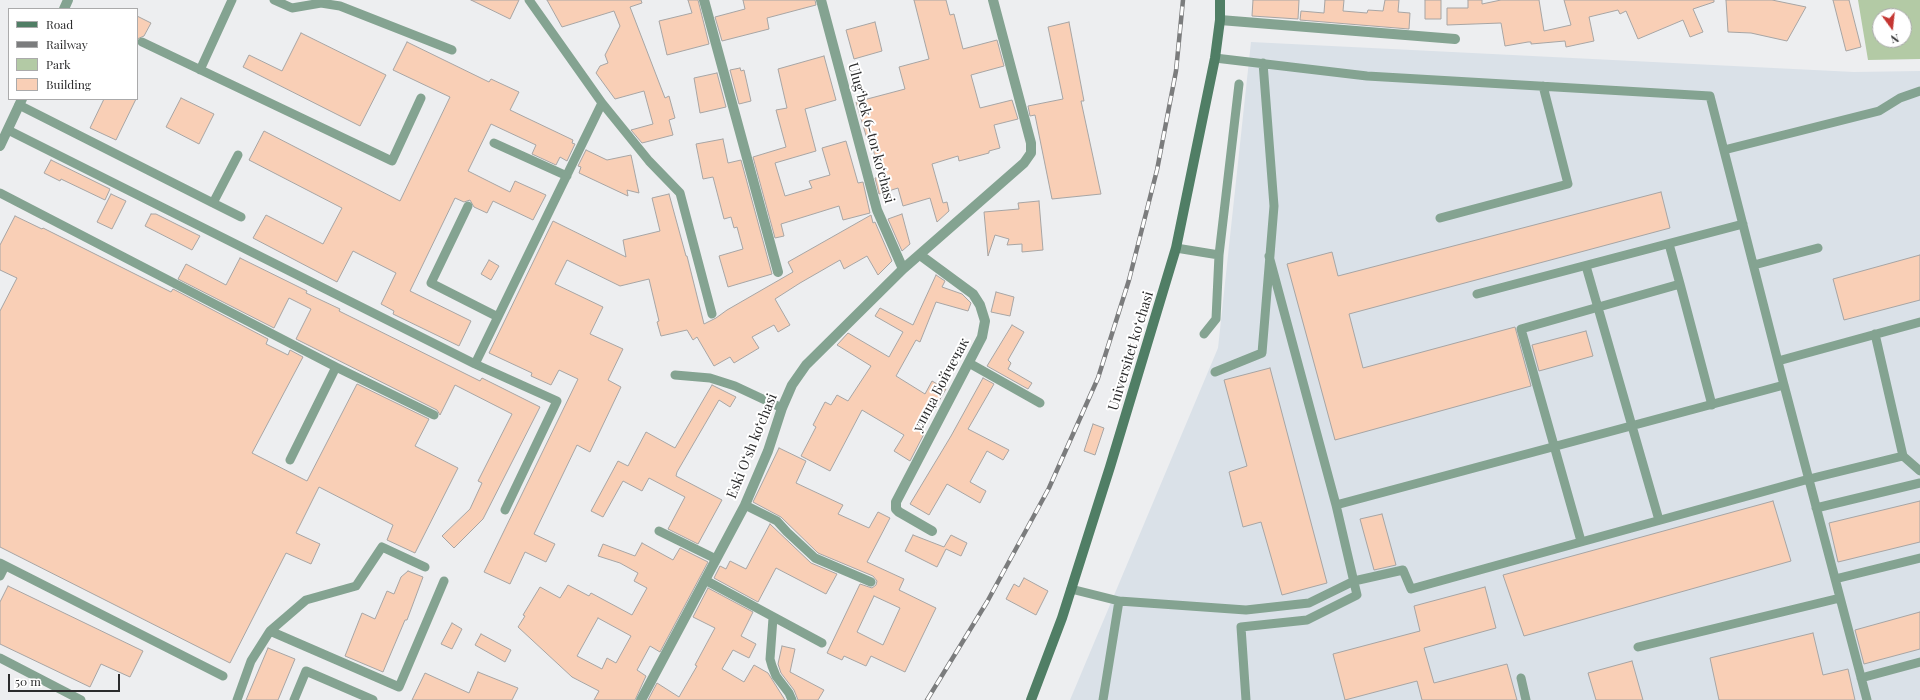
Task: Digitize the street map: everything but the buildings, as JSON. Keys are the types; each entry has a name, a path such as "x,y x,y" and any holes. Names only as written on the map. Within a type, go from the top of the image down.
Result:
{"main road":[{"name":"Universitet kо‘chasi","path":"1031,700 1071,589 1110,467 1176,248 1215,58 1220,20 1220,0"}],"street":[{"path":"704,0 778,272"},
{"name":"Ulug‘bek 6-tor koʻchasi","path":"821,0 876,210 903,269"},
{"name":"Eski Oʻsh koʻchasi","path":"641,700 745,505 768,451 782,408 792,385 806,365 903,269 1024,163 1031,153 1031,144 993,0"},
{"path":"1220,20 1455,39"},
{"path":"0,146 21,102"},
{"name":"улица Бойчечак","path":"920,254 973,294 980,305 985,321 982,337 896,502 896,509 899,512 932,531"}],"lane":[{"path":"200,70 232,0"},
{"path":"274,0 292,8 321,3 340,6 452,50"},
{"path":"529,0 602,103 649,161 680,193 712,314"},
{"path":"142,42 392,162 421,98"},
{"path":"1215,58 1367,76 1710,96 1808,479 1867,700"},
{"path":"1215,372 1262,353 1274,206 1263,63"},
{"path":"1204,334 1216,319 1219,255 1239,84"},
{"path":"1440,218 1568,184 1543,86"},
{"path":"1724,150 1879,111 1900,98 1920,91"},
{"path":"21,102 241,217"},
{"path":"475,364 602,103"},
{"path":"8,130 475,364 556,401 505,510"},
{"path":"494,143 566,176"},
{"path":"213,203 238,155"},
{"path":"0,194 336,367 434,415"},
{"path":"468,206 431,283 498,317"},
{"path":"1477,294 1743,224"},
{"path":"1669,244 1712,404"},
{"path":"1176,248 1219,255"},
{"path":"1754,265 1818,248"},
{"path":"1246,700 1241,627 1307,620 1357,596 1336,505 1269,256"},
{"path":"1586,266 1659,520"},
{"path":"1581,541 1521,329 1680,284"},
{"path":"1778,361 1920,322"},
{"path":"1875,334 1902,456 1920,471"},
{"path":"969,363 1040,403"},
{"path":"290,460 336,367"},
{"path":"675,375 710,378 735,386 782,408"},
{"path":"1336,505 1784,385"},
{"path":"1071,589 1118,601 1246,610 1309,603 1354,581 1403,570 1411,589 1808,479 1902,456"},
{"path":"1816,508 1920,484"},
{"path":"745,505 778,522 815,558 871,582"},
{"path":"659,531 716,559"},
{"path":"237,700 251,661 270,631 306,600 356,586 382,547 425,566"},
{"path":"1835,579 1920,558"},
{"path":"0,576 3,564 223,676"},
{"path":"705,580 773,618 822,643"},
{"path":"270,631 399,687 444,581"},
{"path":"1638,648 1840,598"},
{"path":"1103,700 1118,601"},
{"path":"773,618 770,659 776,676 789,693 792,700"},
{"path":"0,658 81,700"},
{"path":"1862,678 1920,662"},
{"path":"294,700 306,671 373,700"},
{"path":"1520,678 1526,700"}],"shaded area":[{"path":"1251,42 1854,72 1920,71 1920,700 1070,700 1218,348"}],"green space":[{"path":"1858,0 1920,0 1920,59 1868,60"}],"railway":[{"path":"927,700 987,602 1049,488 1098,378 1129,280 1157,170 1176,71 1183,0"}]}
